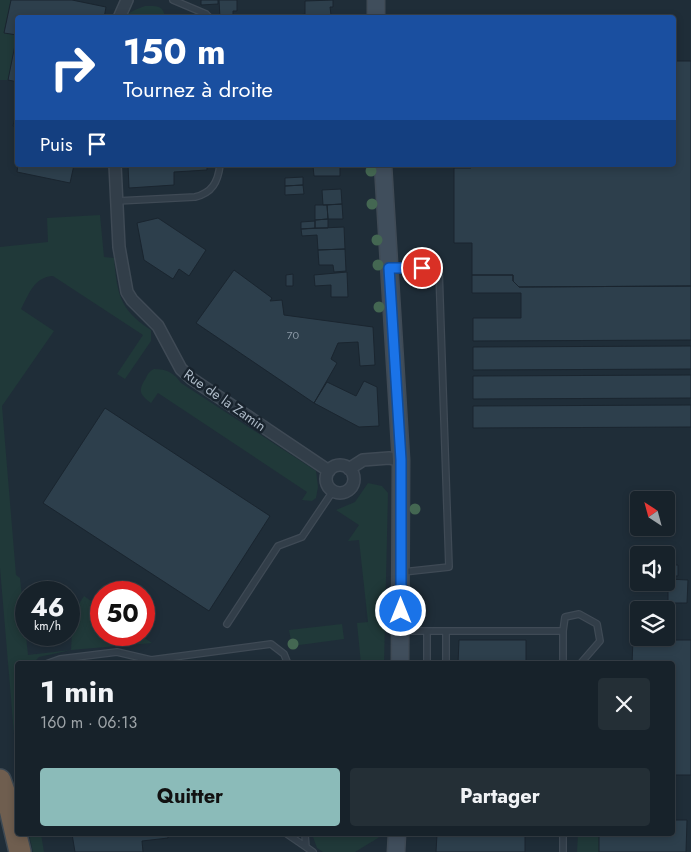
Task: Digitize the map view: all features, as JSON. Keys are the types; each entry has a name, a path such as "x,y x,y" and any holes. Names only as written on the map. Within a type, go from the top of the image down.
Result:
{"highway":[{"path":"0,780 15,832"},
{"path":"0,795 7,852"},
{"path":"16,836 20,852"}],"main road":[{"path":"376,0 376,15"},
{"path":"383,167 401,460 400,661"},
{"path":"396,852 397,836"}],"street":[{"path":"120,15 127,0"},
{"name":"Rue de la Zamin","path":"115,167 119,246 127,292 132,300 158,326 181,369 192,379 329,471"},
{"path":"349,469 363,460 389,458 401,460"},
{"path":"336,466 345,466 349,469 353,476 353,481 349,489 342,492 333,491 326,480 329,471 336,466"}],"lane":[{"path":"173,0 207,15"},
{"path":"117,202 204,195 212,190 219,176 220,167"},
{"path":"389,268 438,269 440,300 449,567 401,572"},
{"path":"227,624 278,546 302,537 333,491"},
{"path":"563,661 565,618 579,614 597,624 600,641 583,661"},
{"path":"401,630 563,631"},
{"path":"427,631 427,661"},
{"path":"446,631 446,661"},
{"path":"54,661 117,652 151,660 271,644 284,654 287,661"},
{"path":"290,836 313,852"},
{"path":"304,836 306,847"},
{"path":"563,836 563,852"}],"green space":[{"path":"0,0 11,0 4,32 15,35 15,45 8,80 0,80"},
{"path":"145,6 153,6 161,8 164,15 127,15"},
{"path":"100,215 104,257 114,258 122,299 132,315 151,330 151,341 125,379 117,374 143,335 53,276 41,279 33,287 21,309 54,331 2,406 16,575 20,581 15,581 15,646 27,646 28,655 71,650 39,657 35,661 15,661 15,745 0,568 0,247 48,242 47,218"},
{"path":"154,369 173,374 181,383 316,471 318,487 316,498 312,501 302,500 307,492 158,393 151,403 147,400 142,394 141,389 148,373"},
{"path":"368,483 382,486 388,493 384,661 361,661 357,623 368,622 359,540 348,541 359,525 336,510 355,502"},
{"path":"84,596 90,600 90,646 117,646 71,650 71,646 80,646 80,602"},
{"path":"342,624 344,639 292,646 289,630"},
{"path":"29,836 41,836 44,852 33,852"},
{"path":"313,836 380,836 355,852 323,852 317,848"},
{"path":"578,836 599,836 599,852 577,852"}],"building":[{"path":"11,0 72,0 106,7 105,15 15,15 15,35 4,33"},
{"path":"201,0 218,0 218,4 201,5"},
{"path":"219,0 237,0 237,11 233,11 233,15 220,15"},
{"path":"333,0 333,7 330,7 331,15 299,15 305,14 305,1"},
{"path":"15,45 15,81 8,80"},
{"path":"676,61 691,61 691,286 519,287 513,281 513,275 472,275 472,243 454,243 454,168 676,167"},
{"path":"18,167 74,167 70,183 17,172"},
{"path":"128,167 207,167 207,170 174,172 174,185 129,188"},
{"path":"313,167 340,167 340,176 314,176"},
{"path":"303,177 303,185 285,186 285,178"},
{"path":"303,185 304,194 285,195 285,186"},
{"path":"341,189 342,204 323,205 322,190"},
{"path":"342,204 343,219 328,219 327,205"},
{"path":"315,205 327,205 328,219 315,220"},
{"path":"158,218 206,250 189,276 179,269 173,279 144,260 137,223"},
{"path":"328,219 328,228 315,228 315,220"},
{"path":"315,221 315,228 301,229 301,222"},
{"path":"344,227 345,249 318,250 317,235 302,236 301,229"},
{"path":"345,249 346,271 334,272 333,265 319,265 318,250"},
{"path":"234,270 272,298 270,301 282,300 284,315 373,327 375,365 360,366 358,342 338,343 331,359 337,363 314,403 196,323"},
{"path":"347,272 348,297 331,297 331,285 315,286 314,275"},
{"path":"293,274 293,286 286,286 286,275"},
{"path":"472,275 513,275 513,281 519,287 691,286 691,340 473,341 473,318 521,318 521,293 472,293"},
{"path":"691,346 691,369 473,370 473,347"},
{"path":"691,375 691,398 473,399 473,376"},
{"path":"364,381 377,387 379,426 359,427 314,403 327,382 356,396"},
{"path":"691,405 691,427 473,428 473,406"},
{"path":"105,408 270,516 209,611 43,503"},
{"path":"675,565 678,565 678,576 675,576"},
{"path":"675,579 688,580 687,603 668,601 668,591 675,591"},
{"path":"459,640 526,640 526,661 458,661"},
{"path":"675,640 691,640 691,775 675,775 675,661 632,661 633,646 675,646"},
{"path":"675,820 687,820 686,852 599,852 599,836 675,836"},
{"path":"72,836 168,836 168,838 142,841 143,852 75,852"},
{"path":"437,836 525,836 525,852 436,852"}],"route":[{"path":"401,611 402,488 389,268 422,268"}]}
